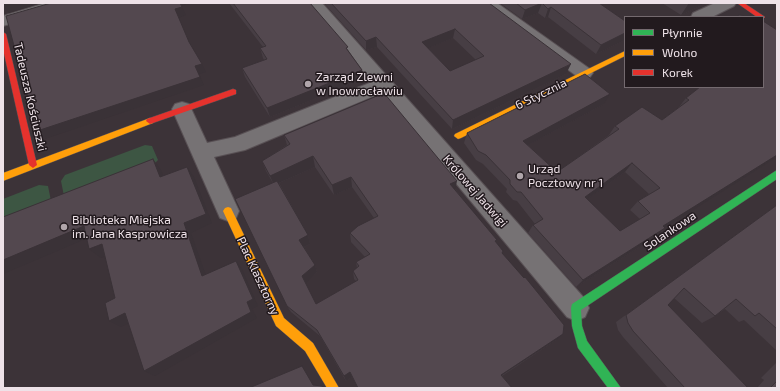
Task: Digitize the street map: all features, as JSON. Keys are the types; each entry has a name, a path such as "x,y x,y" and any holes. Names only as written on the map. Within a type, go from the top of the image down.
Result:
{"street":[{"path":"3,21 62,3"},
{"name":"Królowej Jadwigi","path":"314,3 576,308"},
{"path":"487,3 584,73"},
{"path":"701,16 728,3"},
{"path":"740,3 761,16"},
{"name":"Tadeusza Kościuszki","path":"3,34 33,166"},
{"name":"6 Stycznia","path":"458,136 624,53"},
{"path":"201,152 238,144 384,85"},
{"path":"3,177 182,109 233,92"},
{"name":"Plac Klasztorny","path":"182,109 280,322 309,347 333,388"},
{"name":"Solankowa","path":"576,308 777,174"},
{"path":"576,308 577,326 582,344 606,385"}],"green space":[{"path":"145,145 152,146 158,160 152,166 64,196 61,181 65,175"},
{"path":"39,185 48,186 51,201 3,225 3,199"}],"building":[{"path":"51,3 180,3 182,7 175,9 189,42 202,64 195,66 200,77 37,131 6,16"},
{"path":"233,3 310,3 348,47 346,48 362,70 267,108 242,68 267,59 260,48 266,46"},
{"path":"331,3 489,3 571,64 453,120 376,37 366,41","holes":["455,29 484,56 450,71 422,42"]},
{"path":"516,3 542,3 525,10"},
{"path":"542,3 599,3 624,20 624,34 601,45 551,7 548,9"},
{"path":"764,22 777,30 777,155 663,226 665,228 583,280 533,225 543,219 521,192 517,192 510,184 510,180 486,155 478,151 467,133 585,74 610,94 523,141 557,172 619,129 615,126 642,107 662,120 689,100 686,98 699,88 764,88","holes":["632,163 660,188 638,201 650,213 620,231 585,197"]},
{"path":"384,93 457,181 450,184 497,240 495,241 503,251 502,253 524,278 525,277 564,325 563,334 501,375 512,388 358,388 350,372 344,376 317,330 287,306 235,199 277,181 308,235 299,240 315,265 302,276 316,304 358,280 353,271 359,266 356,262 370,254 350,233 358,226 378,216 351,177 332,185 313,156 270,176 262,161 290,144 284,135"},
{"path":"153,159 160,177 187,167 206,214 184,223 202,276 236,261 253,299 247,302 251,312 144,371 125,313 109,321 105,303 115,298 102,244 89,249 84,226 3,260 3,217"},
{"path":"777,205 777,329 759,313 755,316 736,299 715,316 684,288 668,305 748,388 685,388 633,331 628,323 626,315"},
{"path":"302,366 313,385 322,386 323,388 249,388"},
{"path":"777,381 777,388 770,388"}],"traffic: fast":[{"path":"615,388 582,344 577,326 576,308 777,174"}],"traffic: slow":[{"path":"458,136 624,53"},
{"path":"3,177 150,121"},
{"path":"228,211 280,322 309,347 333,388"}],"traffic: jam":[{"path":"740,3 760,16"},
{"path":"3,34 33,165"},
{"path":"150,121 233,92"}],"place":[{"name":"Zarząd Zlewni w Inowrocławiu","path":"308,84"},
{"name":"Urząd Pocztowy nr 1","path":"520,176"},
{"name":"Biblioteka Miejska im. Jana Kasprowicza","path":"64,227"}]}
